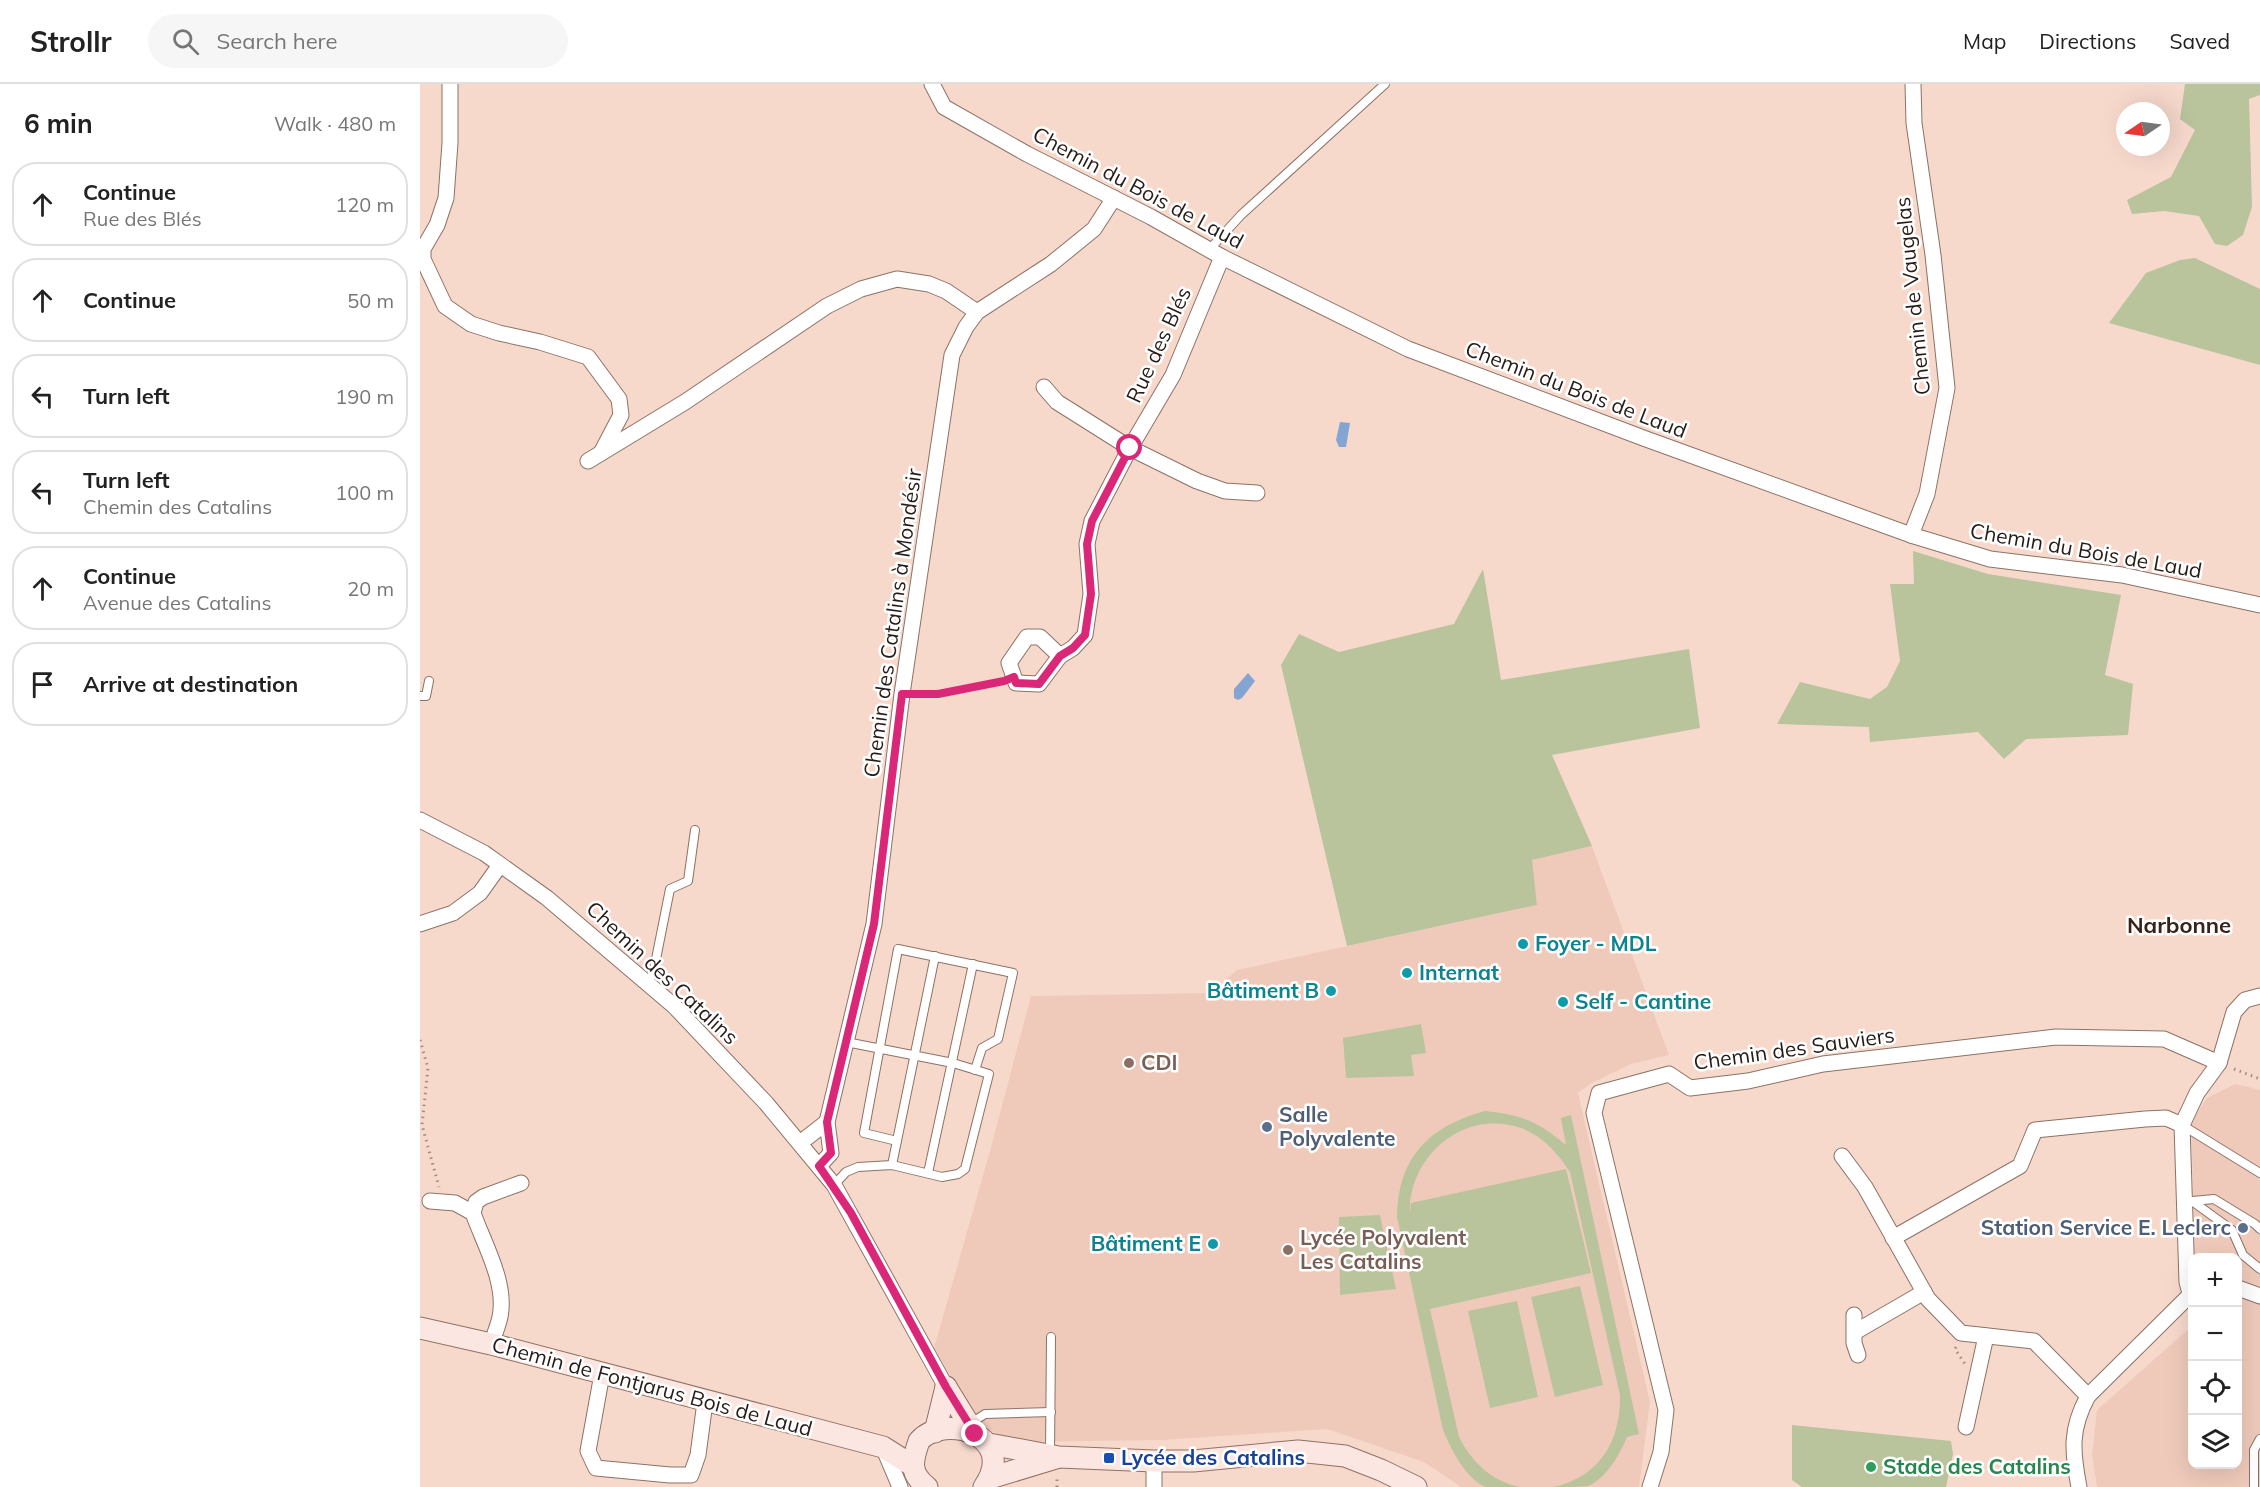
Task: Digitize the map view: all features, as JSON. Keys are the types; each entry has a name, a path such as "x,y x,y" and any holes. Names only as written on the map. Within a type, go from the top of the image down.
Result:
{"street":[{"path":"450,84 450,143 446,198 437,225 423,249 423,259 445,306 471,324 588,357 619,399 621,415 594,457 685,402 827,306 861,289 897,279 929,284 946,291 977,312"},
{"name":"Chemin du Bois de Laud","path":"932,84 944,107 1027,154 1216,253 1408,349 1635,435 1911,535 1990,559 2122,575 2260,605"},
{"name":"Chemin de Vaugelas","path":"1911,535 1927,494 1947,388 1933,255 1914,123 1913,84"},
{"name":"Chemin des Catalins à Mondésir","path":"819,1166 831,1153 827,1122 874,924 902,694 952,355 966,327 977,312 1051,264 1094,229 1114,198"},
{"name":"Rue des Blés","path":"1014,677 1016,683 1039,684 1060,656 1073,648 1085,635 1091,594 1087,544 1092,521 1130,448 1173,375 1216,253"},
{"path":"1044,387 1057,402 1130,448 1197,481 1225,491 1257,493"},
{"path":"1014,677 1009,663 1027,636 1040,637 1060,656"},
{"name":"Chemin des Catalins","path":"420,820 484,853 547,898 696,1028 766,1103 834,1185 946,1387"},
{"path":"420,924 453,913 480,893 500,865"},
{"path":"2188,1285 2187,1201 2182,1125 2198,1093 2219,1063 2234,1012 2245,1000 2260,996"},
{"name":"Chemin des Sauviers","path":"1650,1487 1661,1452 1666,1410 1594,1113 1599,1093 1669,1074 1690,1088 1748,1081 1823,1064 2056,1037 2164,1039 2219,1063"},
{"path":"1893,1238 2020,1166 2035,1130 2166,1118 2182,1125"},
{"path":"800,1143 827,1122"},
{"path":"1842,1156 1865,1187 1928,1299 1961,1333 2034,1341 2088,1396"},
{"path":"491,1344 500,1316 501,1298 497,1278 473,1213 476,1202 483,1197 521,1184"},
{"path":"436,1201 455,1203 473,1213"},
{"path":"2242,1289 2260,1296"},
{"path":"1855,1332 1924,1292"},
{"path":"2079,1487 2074,1457 2074,1428 2079,1412 2088,1396 2188,1296"},
{"path":"1854,1315 1854,1343 1858,1355"},
{"name":"Chemin de Fontjarus Bois de Laud","path":"420,1328 491,1344 883,1447"},
{"path":"1966,1427 1986,1336"},
{"path":"602,1374 588,1451 596,1468 691,1475 698,1455 705,1402"},
{"path":"946,1387 994,1462 987,1483"},
{"path":"914,1481 914,1454 927,1436 946,1387"},
{"path":"914,1481 883,1447 952,1430 978,1434 1055,1456 1154,1461 1193,1461 1298,1451 1345,1456 1416,1487"},
{"path":"987,1483 1055,1456"},
{"path":"1154,1461 1154,1487"}],"lane":[{"path":"1216,253 1241,215 1385,84"},
{"path":"420,696 426,696 429,681"},
{"path":"648,984 654,969 670,889 688,881 695,830"},
{"path":"897,1141 864,1133 898,949 1013,973 998,1039 982,1048 975,1070"},
{"path":"892,1164 935,956"},
{"path":"928,1173 973,964"},
{"path":"834,1185 846,1172 858,1167 892,1164 942,1177 958,1174 965,1169 989,1074 953,1063 846,1042"},
{"path":"2182,1125 2260,1173"},
{"path":"2187,1201 2214,1199 2260,1229"},
{"path":"2187,1201 2232,1230 2243,1255 2260,1269"},
{"path":"1051,1337 1051,1412 1055,1456"},
{"path":"978,1434 985,1414 1051,1412"},
{"path":"2254,1487 2254,1450 2260,1439"}],"path":[{"path":"902,694 938,694 1014,677"},
{"path":"420,1040 428,1068 422,1125 436,1201"},
{"path":"2219,1063 2260,1079"},
{"path":"1961,1333 1954,1349 1976,1380"}],"shaded area":[{"name":"Lycée Polyvalent Les Catalins","path":"1592,846 1669,1055 1631,1064 1592,1083 1578,1093 1650,1402 1639,1487 1461,1487 1424,1462 1327,1429 1162,1440 1012,1442 978,1423 934,1348 1031,996 1211,993 1237,970 1537,905 1531,860"},
{"path":"2235,1084 2260,1090 2260,1487 2097,1487 2092,1455 2097,1410 2188,1330 2188,1469 2242,1469 2242,1253 2195,1253 2191,1122 2207,1098"}],"green space":[{"path":"2185,84 2260,84 2260,95 2249,99 2252,207 2243,235 2227,246 2215,244 2199,216 2164,211 2132,214 2127,200 2171,177 2195,130 2180,119"},
{"path":"2195,258 2260,289 2260,365 2109,323 2146,273 2180,260"},
{"path":"1913,551 1988,574 2121,595 2105,675 2133,684 2128,735 2026,739 2004,759 1978,732 1870,742 1869,727 1777,724 1800,682 1870,699 1887,687 1900,661 1890,584 1914,584"},
{"path":"1483,569 1501,680 1689,649 1700,728 1552,755 1592,846 1532,860 1537,905 1347,946 1281,665 1299,634 1339,652 1454,624"},
{"path":"1421,1024 1426,1053 1411,1055 1414,1076 1346,1078 1343,1038"},
{"path":"1485,1111 1519,1117 1546,1130 1566,1145 1561,1118 1571,1115 1639,1434 1627,1437 1606,1472 1595,1483 1588,1486 1554,1487 1584,1475 1605,1454 1617,1427 1620,1395 1570,1172 1544,1142 1519,1127 1489,1124 1471,1127 1454,1135 1426,1160 1417,1176 1411,1203 1566,1169 1591,1273 1430,1309 1459,1437 1470,1455 1483,1469 1500,1480 1520,1487 1486,1487 1472,1478 1460,1462 1443,1430 1397,1217 1403,1177 1411,1161 1433,1135 1465,1117"},
{"path":"1380,1215 1396,1289 1340,1295 1339,1217"},
{"path":"1580,1286 1603,1385 1555,1397 1531,1297"},
{"path":"1517,1301 1538,1397 1490,1408 1468,1311"},
{"name":"Stade des Catalins","path":"1792,1425 1951,1441 1953,1454 1946,1487 1802,1487 1792,1480"}],"water":[{"path":"1340,422 1350,423 1346,447 1339,447 1336,440"},
{"path":"1248,673 1255,681 1238,700 1234,698 1234,689"}],"place":[{"name":"Foyer - MDL","path":"1523,944"},
{"name":"Internat","path":"1407,973"},
{"name":"Bâtiment B","path":"1331,991"},
{"name":"Self - Cantine","path":"1563,1002"},
{"name":"CDI","path":"1129,1063"},
{"name":"Salle Polyvalente","path":"1267,1127"},
{"name":"Station Service E. Leclerc","path":"2243,1228"},
{"name":"Bâtiment E","path":"1213,1244"},
{"name":"Lycée Polyvalent Les Catalins","path":"1288,1250"},
{"name":"Lycée des Catalins","path":"1109,1458"},
{"name":"Stade des Catalins","path":"1871,1467"}],"district":[{"name":"Narbonne","path":"2179,925"}],"route":[{"path":"975,1434 946,1387 851,1213 819,1166 831,1153 827,1122 874,924 902,694 938,694 1014,677 1016,683 1039,684 1060,656 1073,648 1085,635 1091,594 1087,544 1092,521 1130,448"}]}
